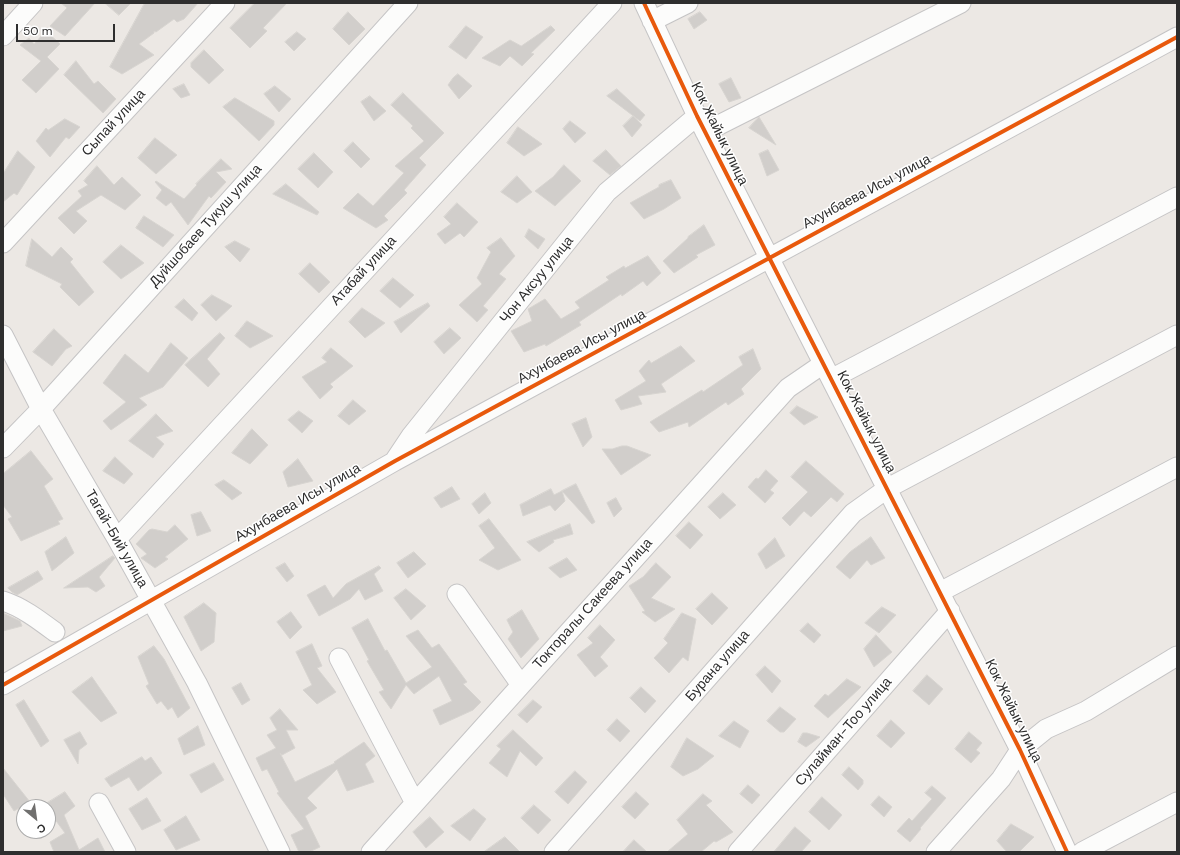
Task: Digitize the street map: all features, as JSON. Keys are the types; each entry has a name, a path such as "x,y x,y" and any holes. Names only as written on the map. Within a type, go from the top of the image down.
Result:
{"street":[{"path":"3,36 33,3"},
{"name":"Сыпай улица","path":"3,244 225,3"},
{"name":"Дуйшобаев Тукуш улица","path":"3,448 408,3"},
{"name":"Атабай улица","path":"117,539 612,3"},
{"name":"Кок Жайык улица","path":"644,3 701,124 888,488 1020,750 1068,852"},
{"path":"652,22 688,3"},
{"name":"Чон Аксуу улица","path":"395,461 411,436 607,192 701,124 961,3"},
{"name":"Ахунбаева Исы улица","path":"3,686 395,461 1177,37"},
{"name":"Токторалы Сакеева улица","path":"371,852 788,388 827,371 1177,197"},
{"name":"Тагай-Бий улица","path":"3,335 40,408 117,539 197,683 280,852"},
{"name":"Бурана улица","path":"554,852 853,513 888,488 1177,335"},
{"path":"940,592 1177,467"},
{"path":"457,594 521,685"},
{"path":"3,601 13,604 55,632"},
{"name":"Сулайман-Тоо улица","path":"738,852 950,611"},
{"path":"936,852 1001,779 1020,750 1046,729 1086,711 1177,656"},
{"path":"339,658 415,803"},
{"path":"99,802 126,852"},
{"path":"1082,852 1177,802"}],"building":[{"path":"61,3 95,3 65,36 50,26 67,8"},
{"path":"105,3 131,3 119,15"},
{"path":"145,3 198,3 184,19 177,22 174,19 156,32 154,31 154,33 139,44 154,55 122,74 110,67"},
{"path":"255,3 287,3 263,28 267,31 250,48 230,28"},
{"path":"348,12 365,29 349,45 333,29"},
{"path":"700,12 707,20 694,29 688,19"},
{"path":"466,26 483,37 466,59 449,47"},
{"path":"551,26 555,30 531,53 534,54 522,66 510,56 500,66 482,58 510,40 521,46"},
{"path":"46,31 60,44 47,57 59,69 36,93 22,80 41,61 20,45 29,38 34,44"},
{"path":"297,32 306,39 294,51 285,42"},
{"path":"204,50 224,70 209,84 191,67 191,63"},
{"path":"76,61 94,84 98,81 116,99 103,113 64,75"},
{"path":"458,74 472,86 459,99 448,85"},
{"path":"731,78 741,98 729,102 719,84"},
{"path":"184,84 190,95 181,98 173,89"},
{"path":"275,86 291,99 279,112 264,94"},
{"path":"617,89 645,115 640,121 607,96"},
{"path":"403,93 444,133 419,158 426,165 404,190 407,193 384,216 388,220 376,228 343,208 358,193 373,206 404,173 395,166 424,141 411,128 413,126 391,105"},
{"path":"370,96 386,111 374,121 361,102"},
{"path":"235,98 274,121 274,125 259,141 223,107"},
{"path":"633,116 642,125 632,137 623,126"},
{"path":"759,117 776,145 749,128"},
{"path":"65,119 80,127 69,139 66,137 50,157 36,141 46,128 48,130"},
{"path":"570,121 586,133 575,143 563,129"},
{"path":"518,127 542,144 524,156 507,143"},
{"path":"155,138 177,155 156,174 138,158"},
{"path":"353,142 370,159 361,168 344,151"},
{"path":"606,150 621,166 610,175 593,161"},
{"path":"768,150 779,170 767,176 759,154"},
{"path":"18,151 35,167 17,195 14,193 3,202 3,174"},
{"path":"314,153 333,172 318,188 298,169"},
{"path":"221,159 232,169 216,172 226,182 211,198 209,196 188,225 171,202 166,206 156,198 162,190 155,182 156,181 184,199 197,185 196,184"},
{"path":"564,165 581,181 555,206 535,191 553,177"},
{"path":"97,166 114,185 122,177 141,195 125,210 101,195 76,211 87,221 74,234 58,218 82,196 78,191 88,185 84,181"},
{"path":"517,176 532,192 517,203 501,192"},
{"path":"671,180 681,198 644,219 630,203 659,187 659,185"},
{"path":"286,184 319,212 317,215 273,194"},
{"path":"457,203 478,222 464,237 460,233 445,244 437,234 451,224 444,217"},
{"path":"144,216 174,235 163,247 136,228"},
{"path":"704,225 715,245 696,255 698,257 674,273 663,261 688,237"},
{"path":"529,229 545,239 538,249 525,237"},
{"path":"501,238 515,256 499,274 506,279 483,306 488,310 477,322 459,305 482,284 477,278 491,252 487,248"},
{"path":"32,239 52,257 61,247 73,259 70,262 94,292 79,306 60,287 62,284 26,266"},
{"path":"235,241 250,249 240,262 225,247"},
{"path":"121,245 144,263 121,279 103,262"},
{"path":"648,256 661,273 647,286 643,281 622,296 621,294 579,322 581,325 546,346 545,344 524,352 511,331 532,321 528,309 545,299 561,319 580,308 575,302 609,280 606,277 624,266 625,268"},
{"path":"310,263 330,282 319,293 299,274"},
{"path":"393,278 414,295 400,308 380,291"},
{"path":"212,295 232,306 216,321 201,305"},
{"path":"184,299 198,313 192,321 175,307"},
{"path":"428,303 430,306 401,333 394,322"},
{"path":"362,308 385,323 365,338 349,322"},
{"path":"247,321 273,336 250,348 235,336"},
{"path":"450,328 461,338 444,354 434,342"},
{"path":"54,329 72,346 66,349 52,366 33,352"},
{"path":"220,333 225,338 207,359 220,374 208,387 185,365"},
{"path":"171,343 188,358 163,387 139,398 147,405 111,430 103,421 126,402 103,383 125,354 148,373"},
{"path":"681,346 695,361 661,384 666,392 638,396 642,404 621,410 615,400 646,381 639,371 649,360 651,363"},
{"path":"331,348 353,366 330,384 333,387 320,399 302,377 327,362 322,358"},
{"path":"753,349 761,369 741,389 744,394 728,405 726,402 689,427 688,422 659,432 650,422 702,390 703,392 743,365 739,357"},
{"path":"353,400 366,411 349,425 338,416"},
{"path":"797,406 818,417 804,425 790,413"},
{"path":"299,411 313,421 302,433 288,420"},
{"path":"156,414 173,431 156,437 164,444 153,458 129,441"},
{"path":"586,418 592,437 583,447 572,424"},
{"path":"252,429 268,445 250,464 232,453"},
{"path":"627,446 651,455 621,475 602,449 612,449"},
{"path":"31,451 53,479 44,486 63,519 58,521 60,524 21,541 8,519 12,517 3,505 3,474"},
{"path":"115,457 133,474 124,484 103,471"},
{"path":"298,459 313,481 288,487 283,472"},
{"path":"806,461 844,494 837,502 831,497 811,517 804,511 790,526 782,518 808,492 791,477"},
{"path":"766,470 778,481 770,490 774,493 765,503 748,487"},
{"path":"224,480 242,493 232,500 215,485"},
{"path":"576,484 595,522 592,524 562,491"},
{"path":"452,487 460,499 441,508 434,498"},
{"path":"551,489 554,495 562,491 565,501 555,511 550,505 523,516 520,505"},
{"path":"485,493 491,503 479,514 472,504"},
{"path":"723,493 736,505 720,519 708,507"},
{"path":"616,498 622,509 614,517 607,503"},
{"path":"201,512 211,531 197,536 191,515"},
{"path":"489,519 521,560 498,570 479,560 495,548 479,526"},
{"path":"689,522 703,535 690,549 676,536"},
{"path":"570,524 573,534 553,540 554,542 539,552 527,542"},
{"path":"175,525 188,539 165,557 168,559 155,568 141,558 147,554 136,544 149,530 152,529 167,532"},
{"path":"66,537 74,553 52,571 45,552"},
{"path":"871,537 885,558 871,565 867,560 850,579 836,567 850,552"},
{"path":"775,538 785,556 766,569 758,554"},
{"path":"414,552 426,564 408,578 397,563"},
{"path":"113,556 115,558 99,577 105,586 96,592 88,587 64,588"},
{"path":"567,558 577,570 560,578 549,568"},
{"path":"285,563 294,576 287,582 276,568"},
{"path":"656,563 671,577 651,598 675,609 655,622 642,612 645,611 629,586 643,577"},
{"path":"379,566 381,568 374,574 383,591 365,600 359,589 350,599 319,616 307,595 325,585 333,598 346,584"},
{"path":"38,571 43,579 17,595 8,588"},
{"path":"406,589 426,606 411,620 394,598"},
{"path":"712,593 728,608 712,625 696,609"},
{"path":"204,603 216,613 214,642 201,651 184,617"},
{"path":"882,607 896,615 879,633 865,623"},
{"path":"522,610 539,639 521,658 508,639 513,632 507,620"},
{"path":"291,612 302,627 290,639 277,622"},
{"path":"3,613 20,621 22,626 3,631"},
{"path":"682,613 696,619 688,661 683,657 669,673 654,658 668,643 664,639"},
{"path":"368,619 385,651 387,650 406,683 432,667 406,636 418,630 432,648 439,644 467,682 463,684 481,702 473,710 440,725 433,710 452,701 439,676 414,694 406,685 391,709 379,692 384,690 367,661 369,660 352,628"},
{"path":"808,623 821,635 814,643 800,631"},
{"path":"600,625 615,640 600,657 608,666 595,677 577,655 593,643 588,638"},
{"path":"876,635 892,652 874,667 864,649"},
{"path":"312,644 322,666 317,668 336,692 317,704 303,690 312,685 296,652"},
{"path":"154,646 164,659 190,708 178,718 172,707 168,710 161,701 157,704 146,686 149,684 138,657"},
{"path":"765,666 781,681 772,693 756,675"},
{"path":"927,675 943,689 929,705 913,691"},
{"path":"92,677 117,713 101,722 72,692"},
{"path":"847,679 861,687 828,718 814,706 825,694 828,696"},
{"path":"241,683 250,700 242,705 232,688"},
{"path":"641,687 656,701 645,713 630,698"},
{"path":"24,700 49,741 41,747 16,705"},
{"path":"533,700 542,707 527,723 518,715"},
{"path":"780,707 796,719 784,732 780,732 767,721"},
{"path":"280,709 298,730 286,730 295,748 282,755 280,753 295,782 335,763 334,762 364,742 375,756 365,764 374,782 347,791 337,769 307,798 317,808 305,816 320,847 309,852 299,852 291,835 304,829 277,793 279,792 267,769 262,771 256,758 276,748 267,735 277,730 270,718"},
{"path":"617,719 630,731 620,742 607,730"},
{"path":"891,720 905,733 891,748 877,736"},
{"path":"734,721 749,731 740,748 719,736"},
{"path":"198,726 205,745 184,755 178,739"},
{"path":"513,730 543,758 536,766 520,751 507,777 489,763 501,749 497,746"},
{"path":"80,732 87,744 79,750 78,764 64,740"},
{"path":"969,732 982,743 976,750 980,753 971,763 955,749"},
{"path":"803,733 820,737 806,747 798,742"},
{"path":"687,738 714,756 698,769 683,776 671,767"},
{"path":"142,757 145,761 151,757 162,773 138,791 129,777 111,787 105,779"},
{"path":"214,763 224,780 201,793 190,775"},
{"path":"849,767 863,780 863,784 858,790 842,775"},
{"path":"3,768 28,799 16,799 16,810 14,811 3,794"},
{"path":"575,771 587,782 568,804 555,792"},
{"path":"748,785 760,795 752,804 740,794"},
{"path":"932,786 946,798 910,842 897,831 909,818 912,821 932,799 925,793"},
{"path":"65,792 75,806 64,815 79,850 98,838 105,852 54,852 50,842 65,833 56,821 56,799 54,799"},
{"path":"636,792 649,804 635,819 622,807"},
{"path":"703,794 712,801 706,805 733,832 716,842 714,841 701,852 667,852 688,834 677,820"},
{"path":"879,796 892,807 884,817 871,805"},
{"path":"822,797 842,815 829,830 809,812"},
{"path":"147,798 161,821 142,830 129,809"},
{"path":"534,805 551,820 538,834 521,818"},
{"path":"474,809 486,819 470,841 451,826"},
{"path":"186,816 200,840 176,850 164,830"},
{"path":"430,817 444,832 426,848 413,832"},
{"path":"1011,824 1034,837 1019,852 1007,852 997,841"},
{"path":"795,827 811,841 801,852 774,852"},
{"path":"505,837 520,852 484,852"},
{"path":"634,840 647,852 623,852"}],"cycle path":[{"path":"644,3 697,116 1020,750 1067,852"},
{"path":"3,685 395,461 1177,37"}]}
